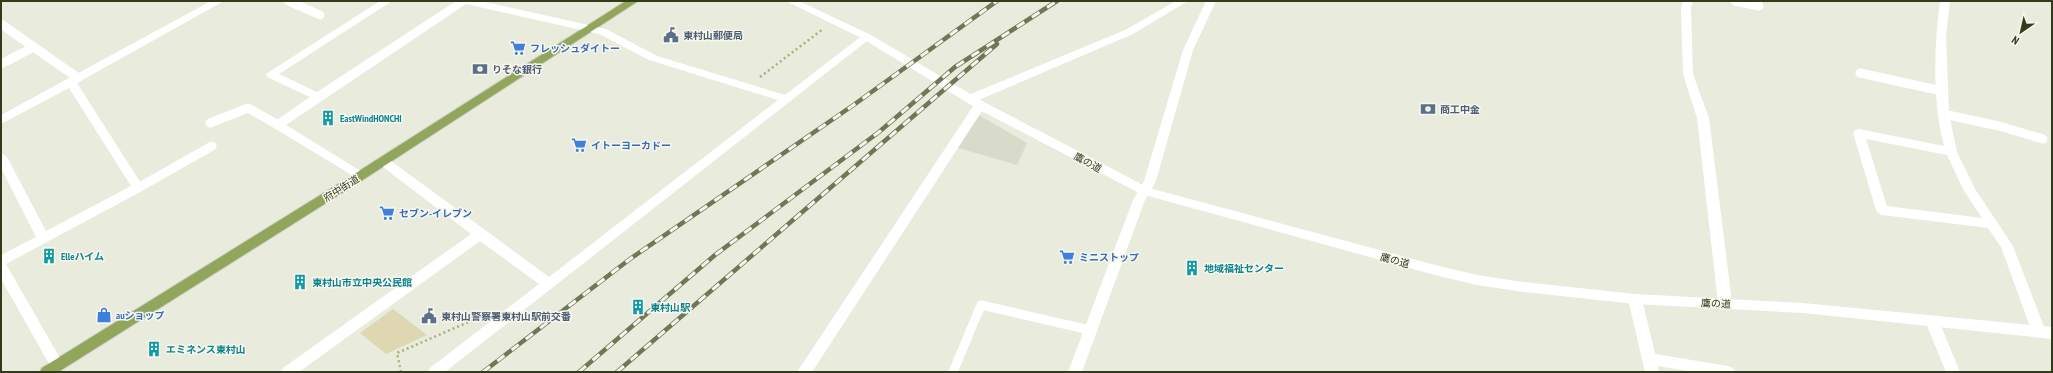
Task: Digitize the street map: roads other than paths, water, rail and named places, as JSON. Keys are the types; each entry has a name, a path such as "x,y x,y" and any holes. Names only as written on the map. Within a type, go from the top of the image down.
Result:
{"main road":[{"name":"府中街道","path":"52,369 360,176 634,1"}],"street":[{"path":"1,120 219,1"},
{"path":"318,97 271,74 388,1"},
{"path":"360,176 278,125 463,1"},
{"path":"467,1 602,31 653,58 786,99"},
{"name":"鷹の道","path":"791,1 867,37 975,102 1144,190 1168,198 1477,280 1523,287 1635,299 1803,308 2052,333"},
{"path":"804,372 975,102 1129,32 1183,1"},
{"path":"1075,372 1139,200 1150,181 1188,50 1210,1"},
{"path":"1688,1 1686,8 1688,74 1703,118 1724,303"},
{"path":"1944,1 1941,36 1943,114 1951,152 1970,191 2007,246 2039,332"},
{"path":"435,372 548,282 867,37"},
{"path":"1,261 138,188 75,80"},
{"path":"1951,152 1859,133 1882,210 1992,224"},
{"path":"1,157 43,238"},
{"path":"382,161 480,234 548,282"},
{"path":"288,372 480,234"},
{"path":"1,267 52,369"},
{"path":"1635,299 1651,366 1728,372"},
{"path":"1932,321 1953,372"}],"lane":[{"path":"288,1 320,15"},
{"path":"1735,1 1759,6"},
{"path":"1,24 34,47 75,80"},
{"path":"1,64 34,47"},
{"path":"1860,73 1942,91"},
{"path":"210,124 248,108 278,125"},
{"path":"1943,114 1999,126 2044,139"},
{"path":"138,188 212,146"},
{"path":"953,372 981,305 1090,330"}],"railway":[{"path":"483,372 630,259 855,104 997,1"},
{"path":"579,372 715,255 879,132 955,67 1057,1"},
{"path":"617,372 997,44"}],"place":[{"name":"東村山郵便局","path":"671,35"},
{"name":"フレッシュダイトー","path":"518,48"},
{"name":"りそな銀行","path":"480,69"},
{"name":"商工中金","path":"1428,109"},
{"name":"EastWindHONCHI","path":"328,118"},
{"name":"イトーヨーカドー","path":"579,145"},
{"name":"セブン-イレブン","path":"387,213"},
{"name":"Elleハイム","path":"49,256"},
{"name":"ミニストップ","path":"1067,257"},
{"name":"地域福祉センター","path":"1192,268"},
{"name":"東村山市立中央公民館","path":"300,282"},
{"name":"東村山駅","path":"638,307"},
{"name":"auショップ","path":"104,315"},
{"name":"東村山警察署東村山駅前交番","path":"429,316"},
{"name":"エミネンス東村山","path":"154,349"}]}
